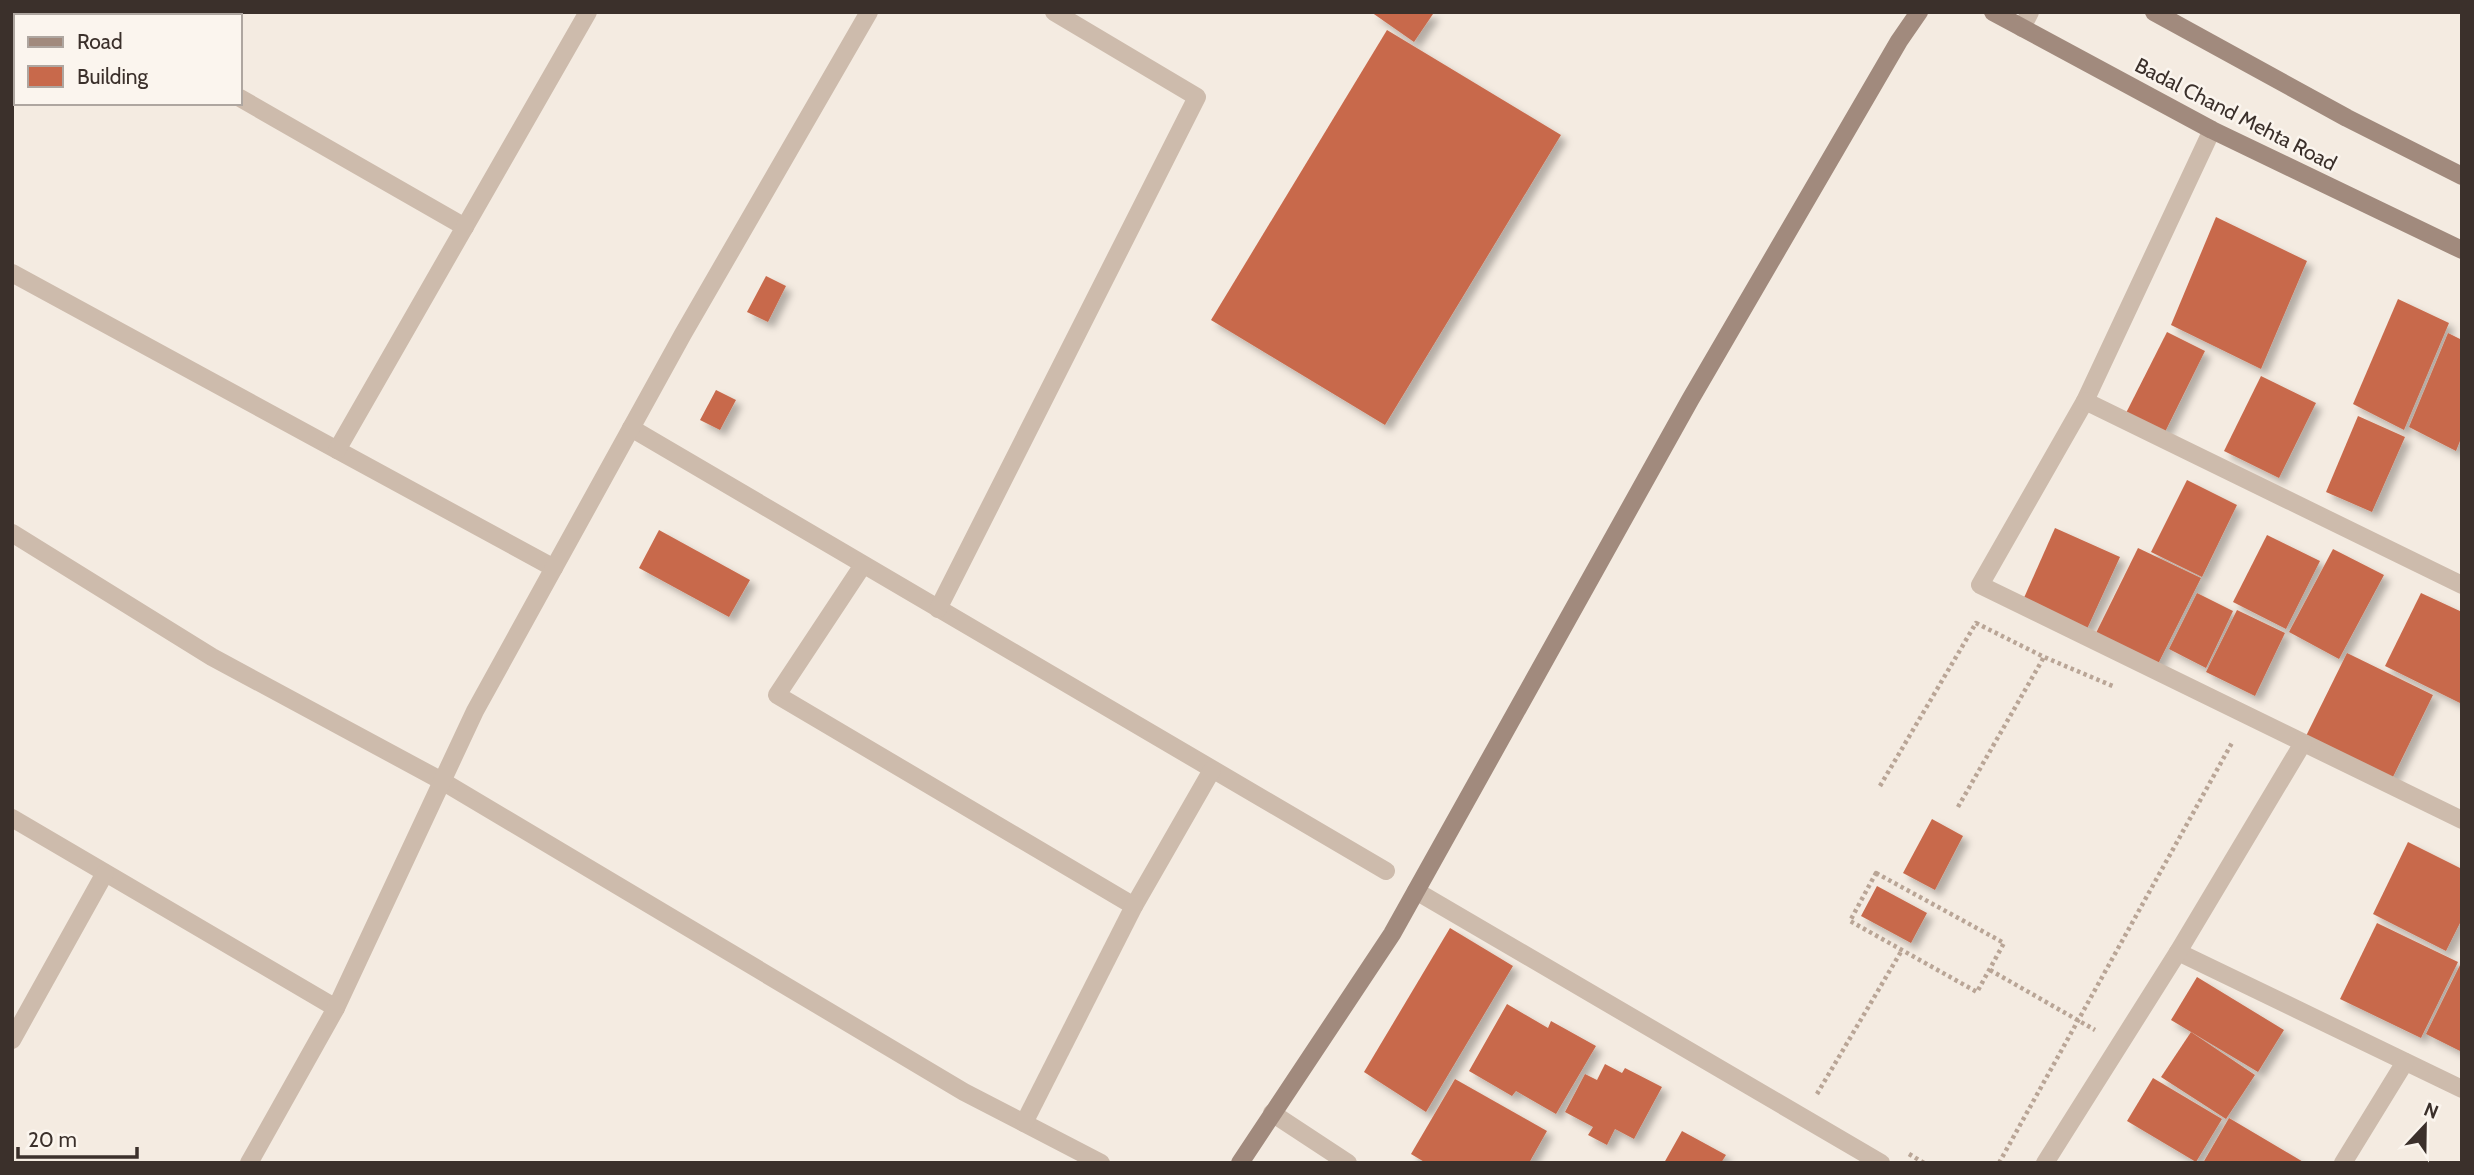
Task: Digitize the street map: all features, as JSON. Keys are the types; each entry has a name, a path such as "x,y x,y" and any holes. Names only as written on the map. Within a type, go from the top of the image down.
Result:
{"street":[{"path":"337,450 588,12"},
{"path":"248,1163 336,1008 475,710 631,428 869,12"},
{"path":"938,609 1197,97 1054,12"},
{"path":"1240,1163 1392,934 1690,400 1899,41 1919,12"},
{"name":"Badal Chand Mehta Road","path":"1993,12 2026,20 2212,130 2462,250"},
{"path":"2154,12 2347,118 2462,176"},
{"path":"242,99 465,227"},
{"path":"2212,130 2085,401 1980,585 2462,820"},
{"path":"12,273 554,568"},
{"path":"2085,401 2462,585"},
{"path":"631,428 1386,871"},
{"path":"12,533 212,657 442,781 964,1092 1101,1163"},
{"path":"863,565 777,695 1134,906"},
{"path":"2045,1163 2178,952 2303,743"},
{"path":"1024,1123 1134,906 1212,770"},
{"path":"12,818 336,1008"},
{"path":"12,1040 105,873"},
{"path":"1416,891 1881,1163"},
{"path":"2178,952 2462,1088"},
{"path":"2343,1163 2405,1062"},
{"path":"1272,1113 1348,1163"}],"path":[{"path":"1880,786 1976,623 2044,657 2120,689"},
{"path":"1958,807 2044,657"},
{"path":"1999,1163 2235,737 2223,732"},
{"path":"1876,873 2004,943 1977,992 1902,950 1850,921 1876,873"},
{"path":"1813,1099 1902,950"},
{"path":"1990,970 2119,1044"},
{"path":"1901,1150 1924,1163"}],"building":[{"path":"1371,12 1430,12 1433,14 1414,42"},
{"path":"1387,30 1561,135 1385,425 1211,320"},
{"path":"2216,217 2307,261 2261,369 2171,325"},
{"path":"766,276 786,286 768,322 747,312"},
{"path":"2398,299 2449,323 2404,430 2353,404"},
{"path":"2167,332 2205,351 2165,432 2126,413"},
{"path":"2448,333 2462,340 2462,436 2456,451 2409,427"},
{"path":"2261,376 2316,403 2279,478 2224,451"},
{"path":"716,390 736,400 720,430 700,420"},
{"path":"2358,416 2405,437 2372,512 2326,492"},
{"path":"2187,480 2237,505 2202,577 2151,552"},
{"path":"2055,528 2120,557 2087,629 2023,600"},
{"path":"659,530 750,580 729,617 639,568"},
{"path":"2267,535 2320,561 2286,629 2233,602"},
{"path":"2138,548 2201,578 2157,666 2095,635"},
{"path":"2333,549 2384,575 2339,659 2289,632"},
{"path":"2197,593 2233,611 2206,668 2169,649"},
{"path":"2421,593 2462,612 2462,704 2385,666"},
{"path":"2237,610 2285,633 2255,696 2206,672"},
{"path":"2347,653 2433,695 2392,779 2306,736"},
{"path":"1932,819 1963,836 1935,890 1903,873"},
{"path":"2408,842 2462,869 2462,919 2446,951 2373,914"},
{"path":"1877,886 1927,913 1911,943 1861,916"},
{"path":"2377,923 2458,962 2421,1038 2340,999"},
{"path":"1450,928 1513,966 1426,1112 1364,1072"},
{"path":"2462,961 2462,1052 2426,1034"},
{"path":"2197,977 2284,1030 2258,1072 2171,1020"},
{"path":"1507,1004 1548,1028 1551,1021 1596,1046 1556,1114 1516,1091 1512,1096 1469,1071"},
{"path":"2191,1032 2255,1075 2226,1119 2161,1077"},
{"path":"1605,1064 1622,1073 1625,1068 1662,1087 1634,1139 1615,1129 1607,1145 1588,1135 1593,1127 1565,1112 1585,1074 1597,1080"},
{"path":"2153,1078 2222,1119 2196,1162 2127,1121"},
{"path":"1455,1079 1547,1131 1529,1163 1426,1163 1411,1154"},
{"path":"2229,1118 2305,1163 2203,1163"},
{"path":"1682,1131 1726,1155 1721,1163 1664,1163"}]}
